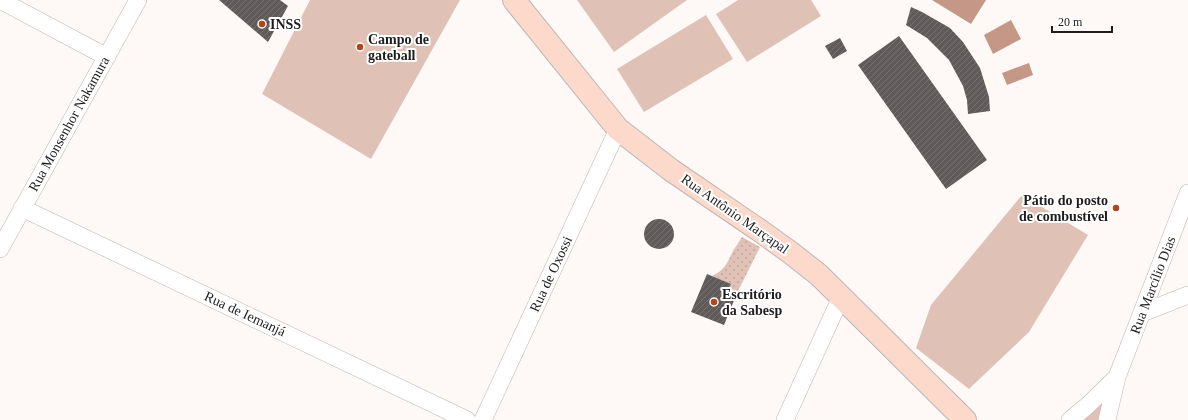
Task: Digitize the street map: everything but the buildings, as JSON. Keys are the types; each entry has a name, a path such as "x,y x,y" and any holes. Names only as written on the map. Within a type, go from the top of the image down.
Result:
{"main road":[{"name":"Rua Antônio Marçapal","path":"514,0 618,129 671,170 791,253 818,275 965,420"}],"street":[{"path":"0,0 107,57"},
{"name":"Rua Monsenhor Nakamura","path":"0,249 138,0"},
{"name":"Rua de Oxossi","path":"483,420 618,129"},
{"name":"Rua Marcílio Dias","path":"1107,420 1116,377 1188,193"},
{"name":"Rua de Iemanjá","path":"22,208 467,420"},
{"path":"1142,313 1188,295"},
{"path":"785,420 841,297"},
{"name":"Rua Marcílio Dias","path":"1070,420 1087,406 1116,377"}],"shaded area":[{"name":"Campo de gateball","path":"310,0 460,0 371,159 262,94"},
{"path":"577,0 687,0 614,52"},
{"path":"738,0 811,0 821,16 747,62 716,14"},
{"path":"932,0 986,0 971,24"},
{"path":"706,15 733,59 644,112 617,69"},
{"path":"1011,20 1021,39 993,54 984,35"},
{"path":"1029,63 1033,75 1007,85 1002,73"},
{"path":"1022,195 1088,235 1029,332 969,389 916,348 931,305"},
{"path":"742,237 760,247 737,293 728,289 730,284 712,276 725,266"},
{"path":"1109,392 1099,420 1082,420"}],"place":[{"name":"INSS","path":"262,24"},
{"name":"Campo de gateball","path":"360,47"},
{"name":"Pátio do posto de combustível","path":"1116,208"},
{"name":"Escritório da Sabesp","path":"714,302"}]}
